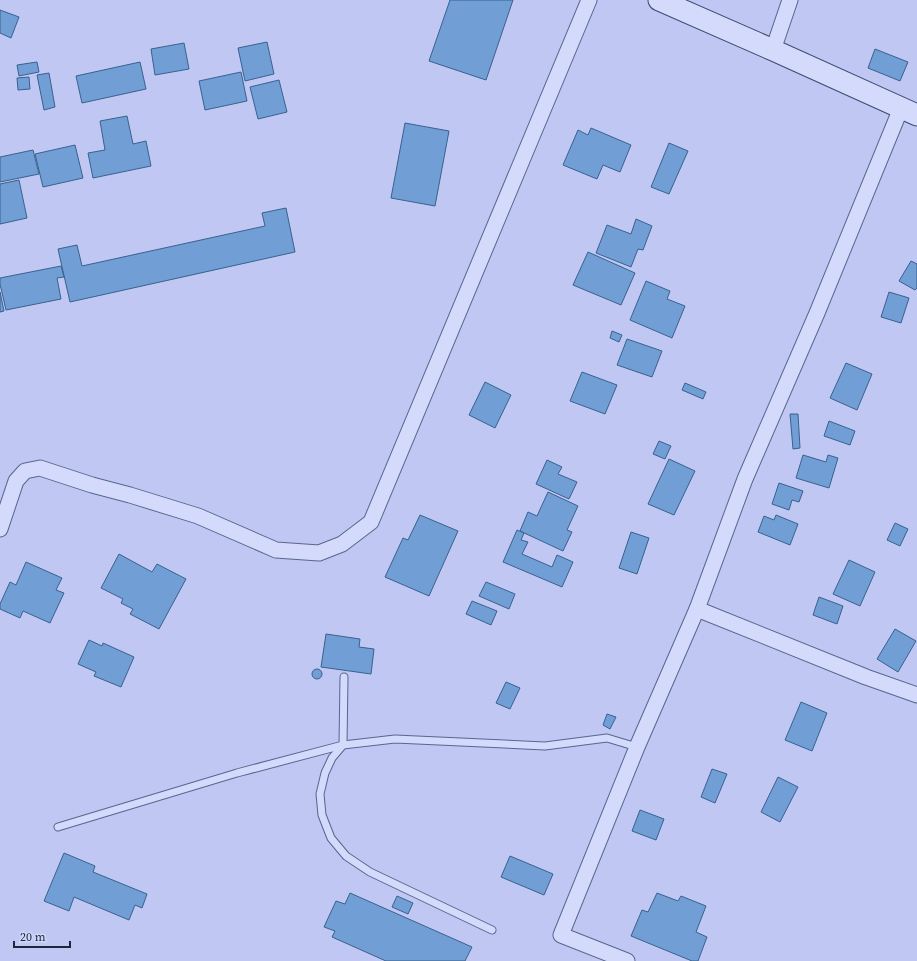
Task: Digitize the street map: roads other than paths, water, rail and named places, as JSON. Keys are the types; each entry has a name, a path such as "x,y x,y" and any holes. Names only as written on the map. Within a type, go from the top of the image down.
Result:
{"main road":[{"path":"659,0 909,112"}],"street":[{"path":"0,529 16,481 25,471 40,468 198,516 276,550 319,553 342,544 371,522 588,0"},
{"path":"773,50 790,0"},
{"path":"627,961 561,934 637,747 697,609 745,479 817,313 909,112"},
{"path":"697,609 866,677 917,695"}],"lane":[{"path":"344,677 343,744 332,758 325,773 320,794 322,815 331,838 346,856 370,872 492,930"},
{"path":"58,827 236,773 343,744 395,739 545,746 607,738 637,747"}]}
